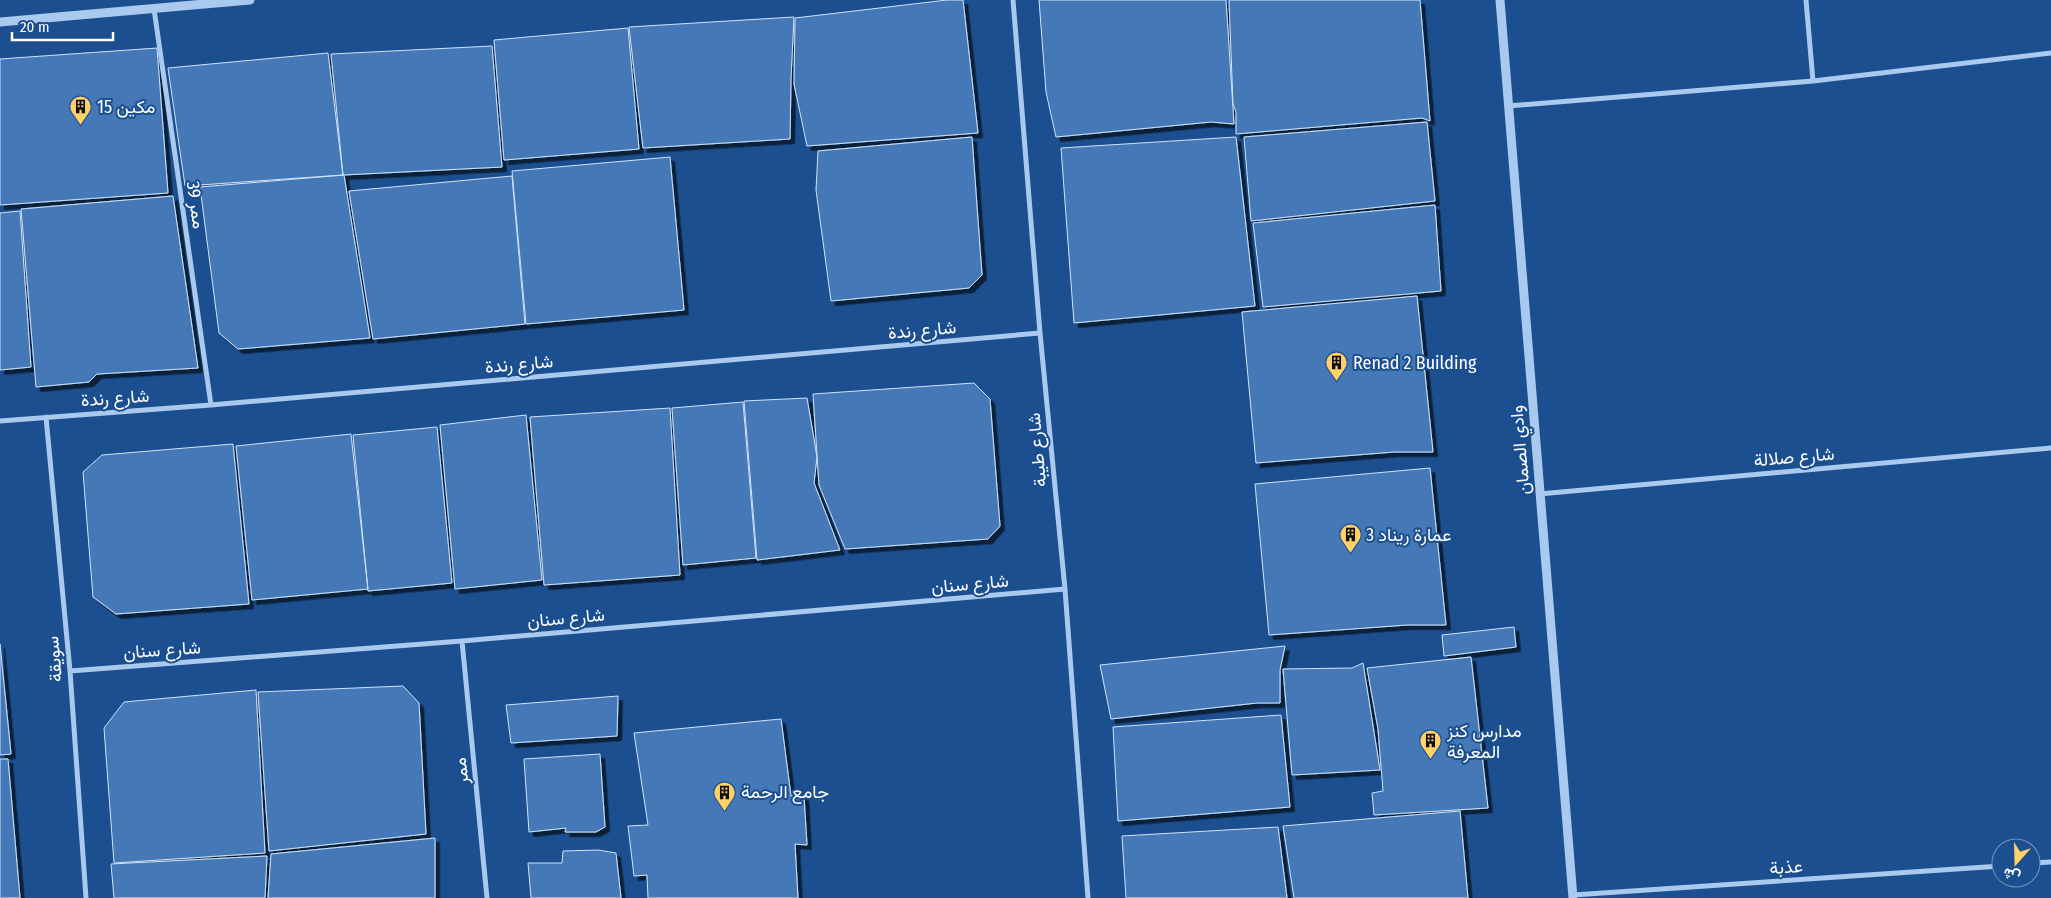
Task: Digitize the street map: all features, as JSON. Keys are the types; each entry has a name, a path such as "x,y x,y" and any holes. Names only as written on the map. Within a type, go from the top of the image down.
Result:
{"street":[{"path":"0,22 250,0"},
{"name":"شارع طيبة","path":"1013,0 1040,333 1065,589 1088,898"},
{"name":"وادي الصمان","path":"1500,0 1573,897"},
{"path":"1806,0 1813,81"},
{"name":"ممر 39","path":"154,8 210,405"},
{"path":"1508,106 1813,81 2051,53"},
{"name":"شارع رندة","path":"0,421 210,405 1040,333"},
{"name":"سويقة","path":"46,417 70,671 86,898"},
{"name":"شارع صلالة","path":"1540,494 2051,448"},
{"name":"شارع سنان","path":"70,671 462,641 1065,589"},
{"name":"ممر","path":"462,641 487,898"},
{"name":"عذبة","path":"1573,897 1991,867"}],"building":[{"path":"947,0 963,0 978,133 807,146 794,84 795,18"},
{"path":"1039,0 1226,0 1234,124 1211,122 1056,137 1046,92"},
{"path":"1229,0 1420,0 1430,121 1422,118 1236,134"},
{"path":"794,17 790,139 643,148 629,27"},
{"path":"628,28 639,149 504,160 494,40"},
{"path":"492,46 502,167 343,175 331,54"},
{"name":"مكين 15","path":"157,48 168,193 0,205 0,59"},
{"path":"328,53 343,175 185,186 168,68"},
{"path":"1427,122 1435,201 1251,221 1244,137"},
{"path":"972,137 982,275 969,288 831,301 816,190 818,151"},
{"path":"1236,137 1255,306 1074,323 1061,148"},
{"path":"670,157 684,310 526,324 512,171"},
{"path":"344,175 370,338 238,349 219,333 200,187"},
{"path":"512,176 525,324 373,339 349,191"},
{"path":"173,196 198,368 97,374 89,382 36,387 21,209"},
{"path":"1435,205 1441,291 1263,307 1253,223"},
{"path":"20,211 31,367 0,370 0,213"},
{"name":"Renad 2 Building","path":"1417,296 1433,452 1394,452 1256,463 1242,312"},
{"path":"974,383 990,399 1000,526 988,539 845,549 819,485 813,394"},
{"path":"807,398 817,457 814,483 840,550 757,560 744,401"},
{"path":"743,402 756,558 683,565 672,408"},
{"path":"670,408 680,575 544,585 530,417"},
{"path":"526,415 542,580 455,589 440,425"},
{"path":"437,427 452,583 368,591 353,435"},
{"path":"351,434 368,589 252,600 236,446"},
{"path":"233,444 249,604 116,614 93,597 83,472 102,455"},
{"name":"عمارة ريناد 3","path":"1430,468 1446,625 1407,625 1269,635 1255,484"},
{"path":"1514,627 1516,647 1444,656 1442,635"},
{"path":"0,644 11,754 0,755"},
{"path":"1285,646 1280,670 1280,703 1257,703 1111,719 1100,665"},
{"name":"مدارس كنز المعرفة","path":"1471,657 1488,808 1374,815 1372,793 1383,791 1378,729 1367,668"},
{"path":"1363,663 1380,770 1292,775 1283,669 1352,668"},
{"path":"403,686 419,703 426,834 269,851 258,692"},
{"path":"256,690 265,853 114,863 104,728 124,702"},
{"path":"618,696 617,736 511,743 506,705"},
{"path":"1281,715 1290,807 1118,821 1113,727"},
{"name":"جامع الرحمة","path":"781,719 791,796 804,796 807,845 795,844 798,898 648,898 647,875 634,876 628,826 648,825 634,733"},
{"path":"600,754 605,827 596,832 565,832 566,828 529,832 524,759"},
{"path":"0,759 8,759 20,898 0,898"},
{"path":"1460,811 1468,898 1294,898 1283,826"},
{"path":"1278,827 1287,898 1126,898 1122,836"},
{"path":"435,838 435,898 268,898 271,854"},
{"path":"598,850 616,853 621,898 531,898 528,863 562,863 563,851"},
{"path":"267,856 265,898 114,898 111,864"}],"place":[{"name":"مكين 15","path":"81,126"},
{"name":"Renad 2 Building","path":"1337,382"},
{"name":"عمارة ريناد 3","path":"1350,554"},
{"name":"مدارس كنز المعرفة","path":"1431,760"},
{"name":"جامع الرحمة","path":"725,811"}]}
